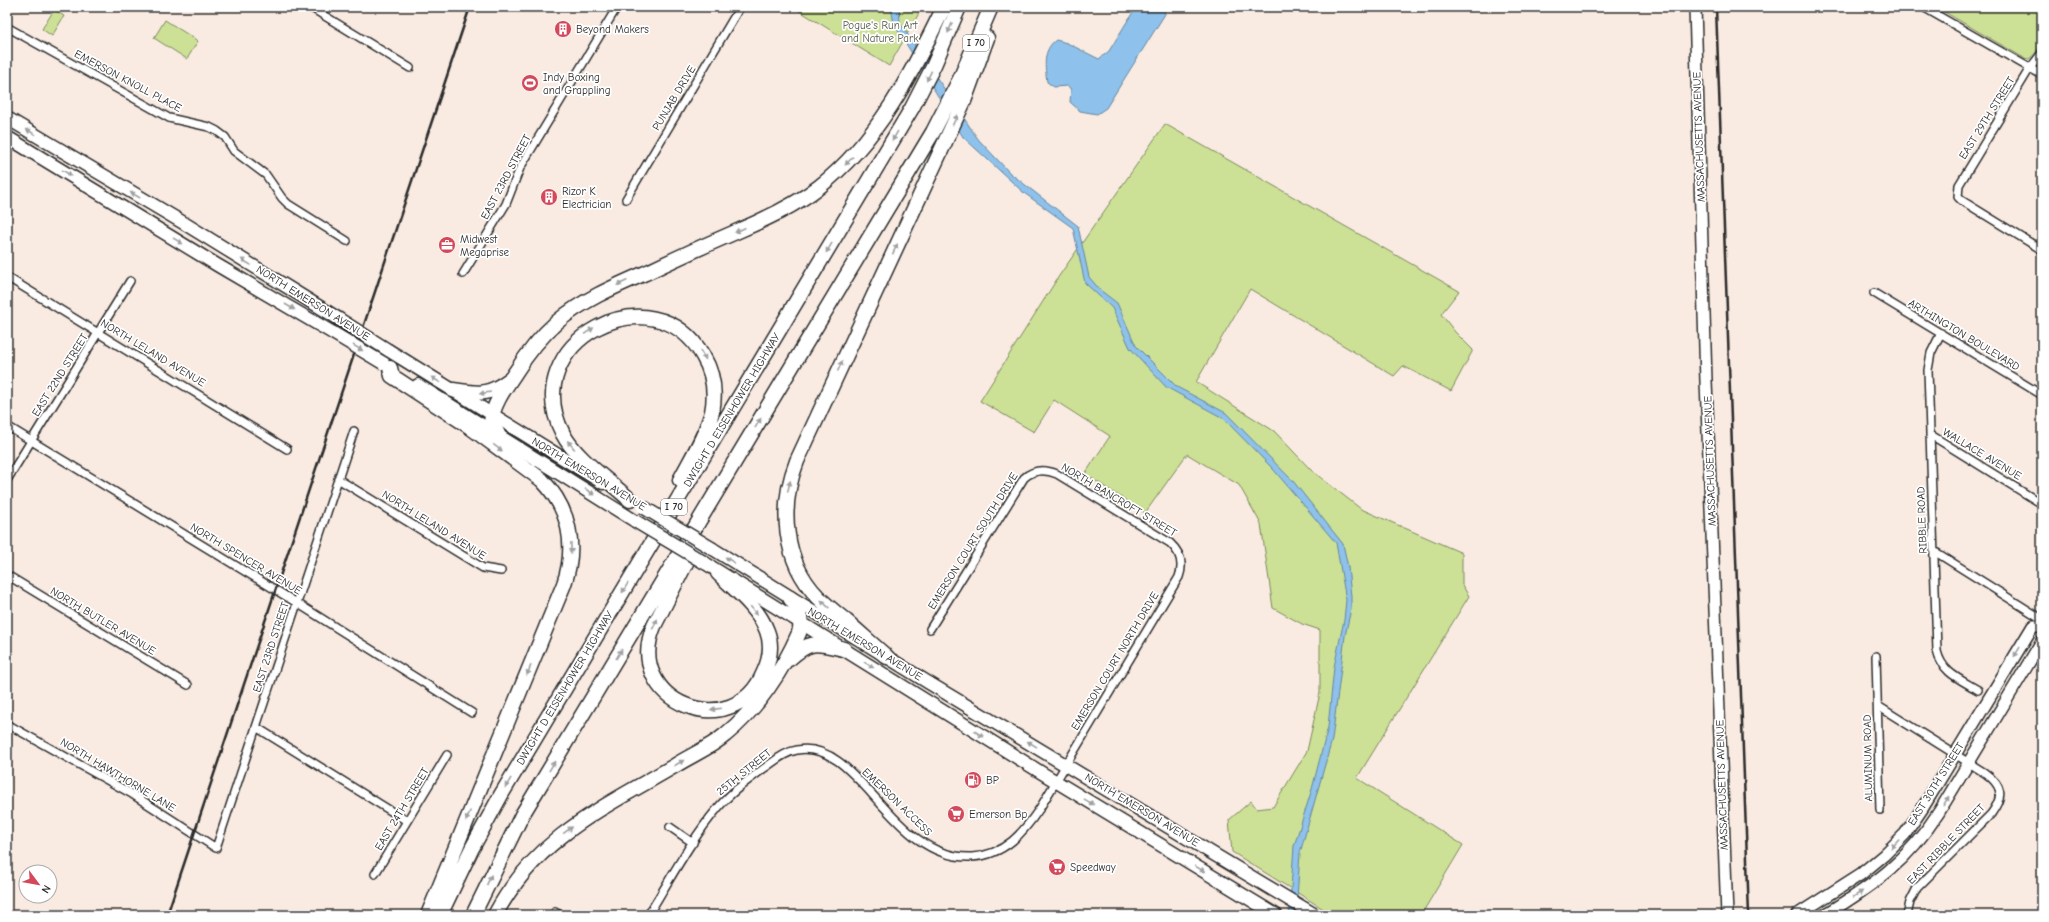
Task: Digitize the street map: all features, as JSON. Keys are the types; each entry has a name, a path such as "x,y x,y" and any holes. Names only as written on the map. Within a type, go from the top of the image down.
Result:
{"highway":[{"path":"498,434 492,425 492,415 496,405 525,357 544,334 558,321 587,301 622,283 793,205 817,189 843,168 881,121 904,84 944,7"},
{"name":"DWIGHT D EISENHOWER HIGHWAY","path":"440,915 468,856 498,801 915,102 941,49 959,7"},
{"name":"I 70","path":"473,915 522,815 933,132 960,79 991,7"},
{"path":"887,657 824,604 807,583 797,565 788,537 786,514 787,496 797,461 968,92 982,56 996,7"},
{"path":"630,500 582,457 567,441 556,418 554,389 556,375 561,362 568,350 583,336 598,326 610,321 644,317 671,325 694,343 707,362 714,390 712,411 707,424 639,565"},
{"path":"387,365 392,376 470,427 542,480 552,491 563,510 571,544 570,564 564,584 428,915"},
{"path":"453,390 484,394 498,389 512,377"},
{"path":"718,572 751,606 761,620 768,637 769,654 761,680 747,696 727,708 701,710 689,708 676,702 660,686 650,668 648,644 654,626 748,438"},
{"path":"495,915 520,875 550,844 586,818 725,736 753,708 781,666 798,636 801,623 800,613 790,598"},
{"path":"781,666 808,645 822,644 844,649"}],"main road":[{"name":"MASSACHUSETTS AVENUE","path":"1695,7 1706,381 1727,915"},
{"name":"NORTH EMERSON AVENUE","path":"7,118 189,226 492,415 887,657 1275,915"},
{"name":"NORTH EMERSON AVENUE","path":"7,137 223,269 387,365 635,521 844,649 1314,914"},
{"name":"EAST 30TH STREET","path":"1825,915 1881,879 1902,860 1931,825 1962,758 2033,626 2042,626"},
{"name":"EAST 30TH STREET","path":"1797,915 1861,874 1895,845 1962,758 2042,641"}],"street":[{"path":"310,7 410,68"},
{"name":"EAST 23RD STREET","path":"463,274 506,204 520,168 617,7"},
{"name":"PUNJAB DRIVE","path":"626,199 740,7"},
{"path":"1923,7 2042,75"},
{"name":"EMERSON KNOLL PLACE","path":"7,27 169,118 209,127 217,131 225,137 234,151 266,175 288,204 347,241"},
{"name":"EAST 29TH STREET","path":"2042,53 2030,68 1959,185 1958,197 2042,250"},
{"name":"NORTH LELAND AVENUE","path":"7,277 288,449"},
{"name":"EAST 22ND STREET","path":"7,480 130,281"},
{"name":"ARTHINGTON BOULEVARD","path":"1874,293 2042,395"},
{"name":"RIBBLE ROAD","path":"1941,333 1933,348 1929,361 1937,650 1940,660 1949,672 1978,690"},
{"name":"NORTH SPENCER AVENUE","path":"7,426 297,603 472,713"},
{"name":"EAST 23RD STREET","path":"216,848 354,431"},
{"name":"WALLACE AVENUE","path":"1930,435 2042,504"},
{"name":"NORTH BANCROFT STREET","path":"1039,470 1057,474 1168,541 1175,548 1181,559"},
{"name":"EMERSON COURT SOUTH DRIVE","path":"930,629 1024,478 1030,473 1039,470"},
{"name":"NORTH LELAND AVENUE","path":"338,479 483,568 501,570"},
{"path":"1934,551 2042,619"},
{"name":"EMERSON COURT NORTH DRIVE","path":"1061,772 1179,577 1181,559"},
{"name":"NORTH BUTLER AVENUE","path":"7,575 188,685"},
{"name":"ALUMINUM ROAD","path":"1876,656 1880,810"},
{"path":"1878,706 1962,758"},
{"name":"NORTH HAWTHORNE LANE","path":"7,724 132,794 216,848"},
{"path":"256,728 407,822"},
{"name":"EMERSON ACCESS","path":"803,749 817,750 832,756 915,839 936,851 958,857 982,856 997,851 1012,842 1031,821 1061,772"},
{"name":"25TH STREET","path":"648,915 693,843 718,808 737,789 784,754 803,749"},
{"name":"EAST 24TH STREET","path":"375,874 447,755"},
{"name":"EAST RIBBLE STREET","path":"1908,915 1910,902 1917,888 1985,820 1998,802 2000,790 1997,783 1962,758"},
{"path":"670,827 693,843"}],"green space":[{"name":"Pogue's Run Art and Nature Park","path":"793,7 919,7 918,15 889,66"},
{"path":"1936,7 2042,7 2041,42 2034,54 2029,59 2024,58"},
{"path":"54,10 64,16 52,36 42,29"},
{"path":"165,20 198,41 187,59 154,38"},
{"path":"1165,124 1459,291 1441,314 1455,332 1473,350 1451,391 1403,366 1394,376 1250,289 1196,382 1274,431 1311,470 1361,509 1462,553 1462,585 1469,596 1357,778 1463,845 1421,915 1333,915 1232,852 1229,820 1251,801 1257,809 1273,807 1307,751 1320,693 1320,630 1302,624 1273,608 1261,524 1239,485 1187,454 1145,513 1085,474 1110,436 1054,400 1034,432 980,401 1059,276"}],"water":[{"path":"891,7 899,7 900,23 978,139 1010,173 1078,226 1089,277 1100,290 1117,303 1136,346 1177,387 1226,413 1293,481 1343,544 1348,567 1351,609 1345,636 1332,740 1300,853 1296,915 1289,915 1294,846 1312,789 1328,727 1334,667 1344,620 1346,600 1336,543 1273,469 1223,418 1166,387 1130,348 1112,308 1085,283 1073,228 1024,193 963,137 894,24"},
{"path":"1136,7 1164,7 1165,14 1106,108 1097,114 1080,111 1070,102 1071,90 1068,86 1054,87 1047,82 1046,54 1048,49 1056,40 1067,43 1099,59 1109,51"}],"railway":[{"path":"167,915 470,7"},
{"path":"1716,7 1749,915"}],"place":[{"name":"Beyond Makers","path":"563,29"},
{"name":"Indy Boxing and Grappling","path":"530,83"},
{"name":"Rizor K Electrician","path":"549,197"},
{"name":"Midwest Megaprise","path":"447,245"},
{"name":"BP","path":"973,780"},
{"name":"Emerson Bp","path":"956,814"},
{"name":"Speedway","path":"1057,867"}]}
